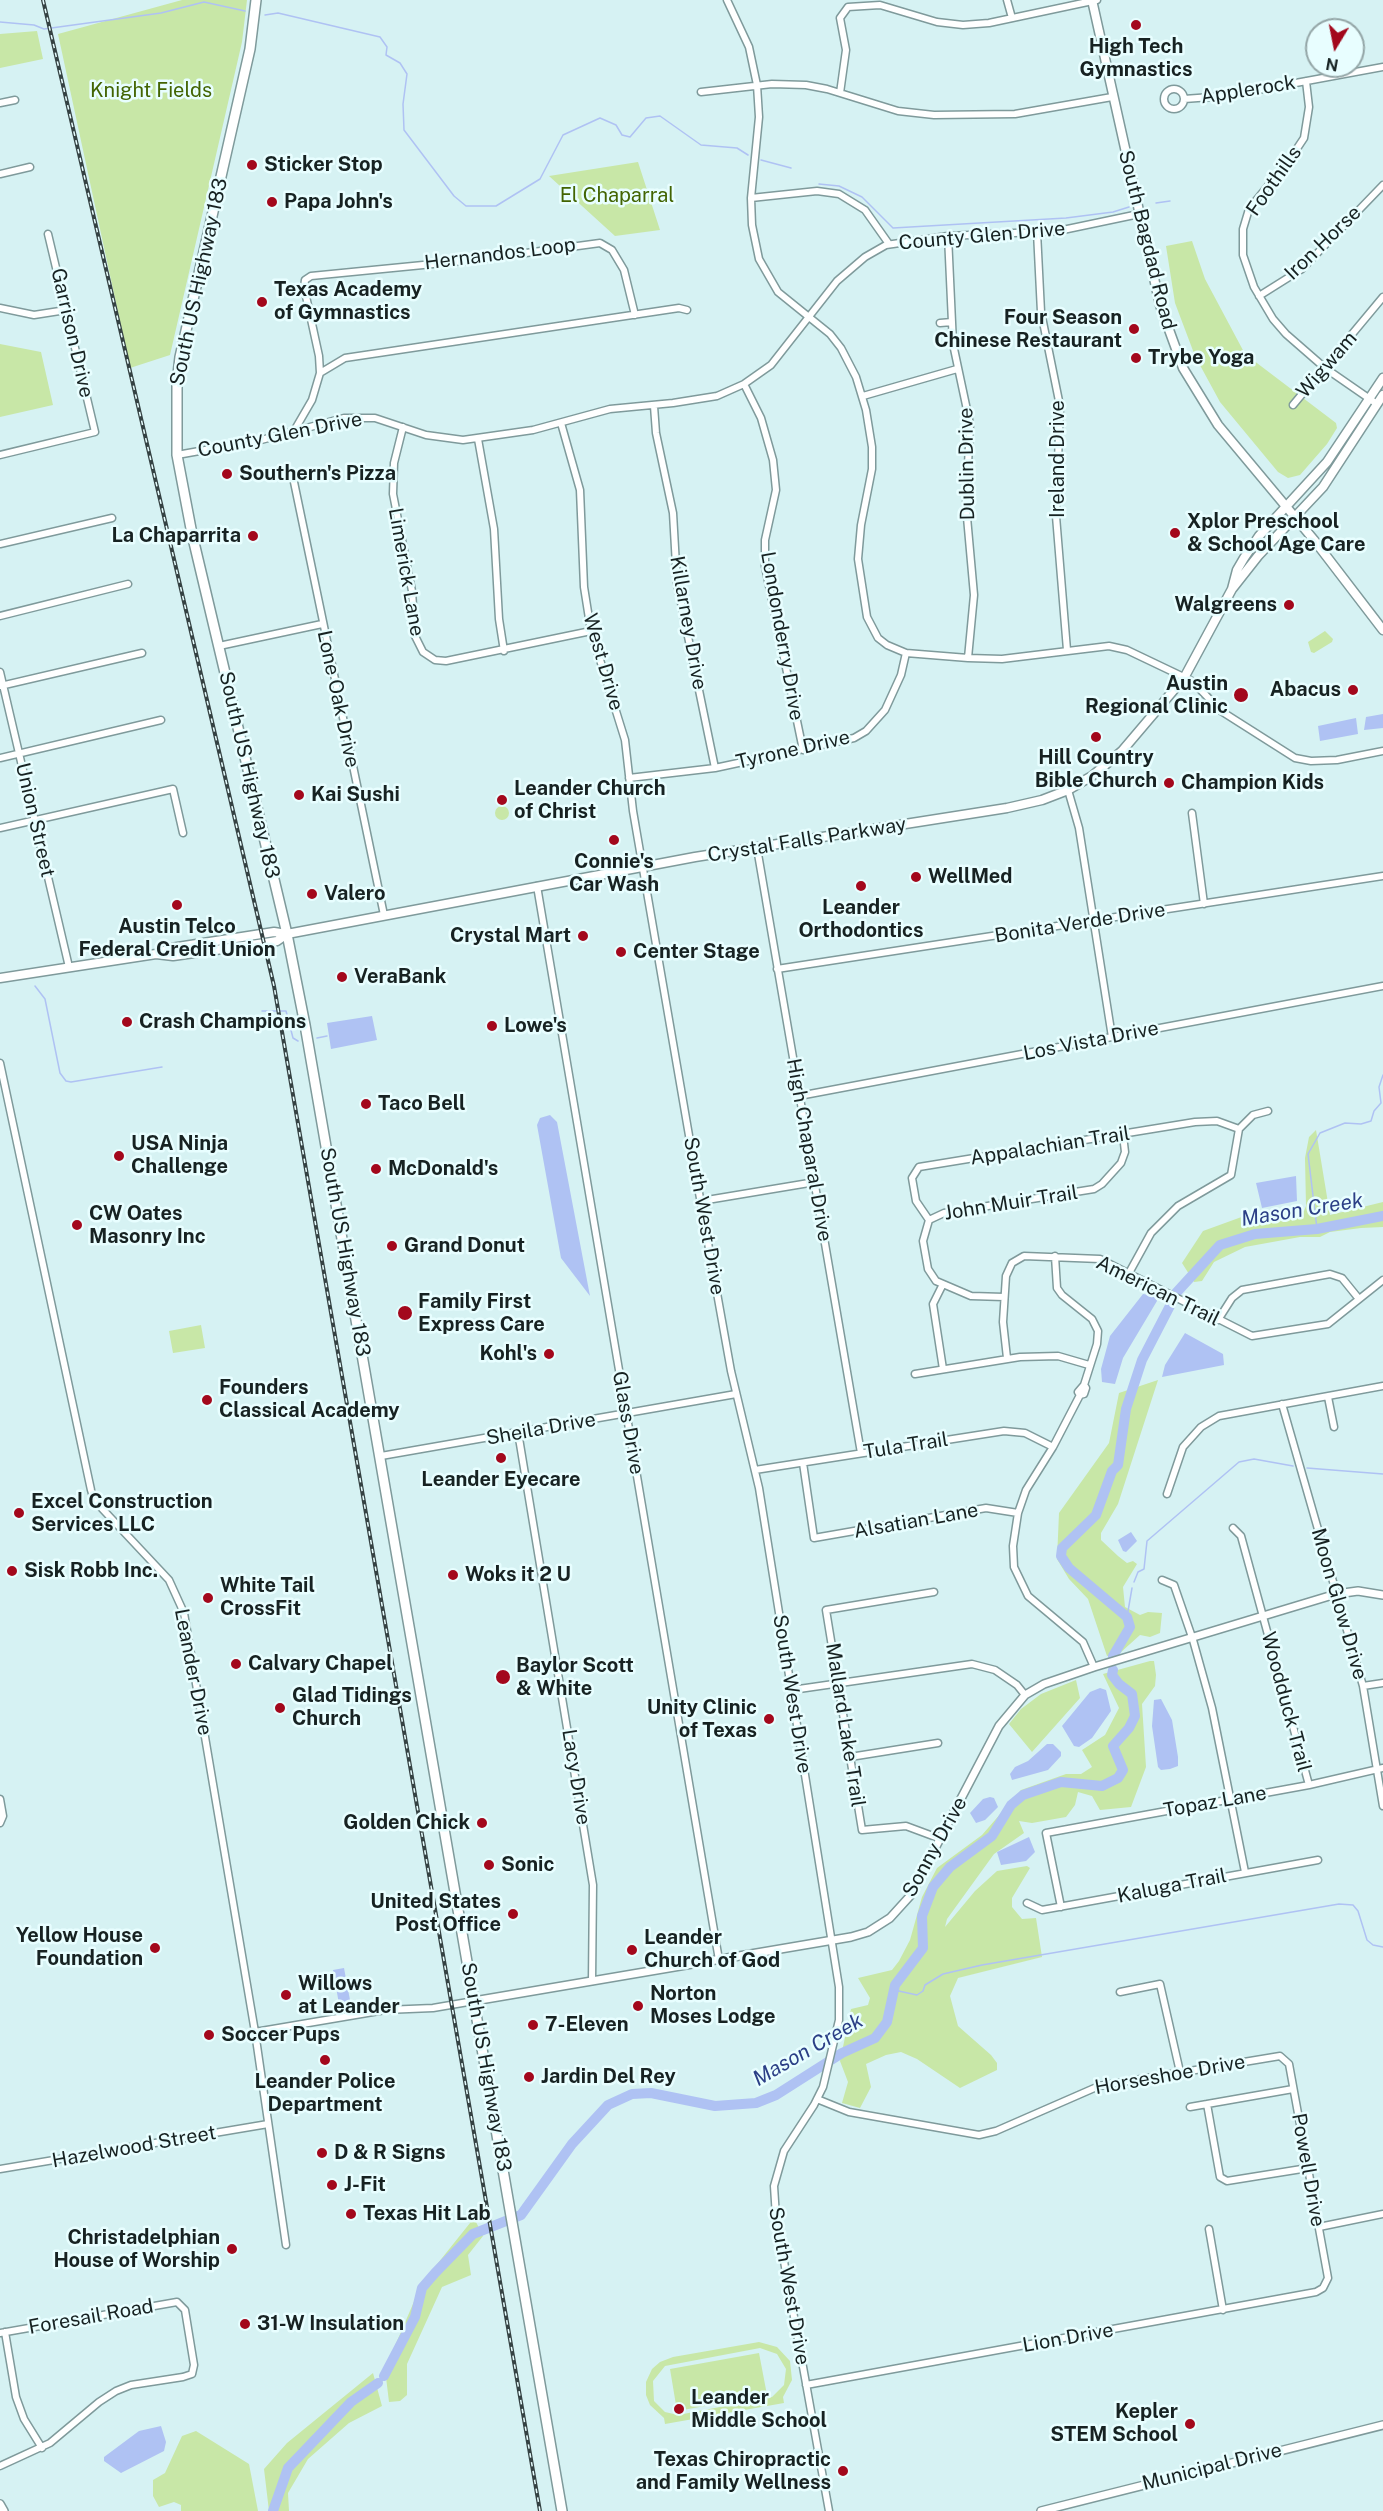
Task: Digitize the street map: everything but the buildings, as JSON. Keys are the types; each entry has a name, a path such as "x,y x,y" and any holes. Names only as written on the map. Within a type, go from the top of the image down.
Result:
{"main road":[{"name":"South US Highway 183","path":"256,0 250,49 180,357 177,383 177,455 181,484 287,934 381,1456 562,2511"},
{"name":"South Bagdad Road","path":"1093,0 1112,97 1160,305 1184,368 1218,424 1383,630"},
{"name":"Crystal Falls Parkway","path":"1232,589 1237,570 1244,558 1285,507 1327,462 1383,378"},
{"name":"Crystal Falls Parkway","path":"0,978 156,954 171,948 274,932 287,934 644,866 1007,808 1042,800 1068,790 1092,776 1122,751 1184,678 1232,589 1323,487 1383,395"},
{"path":"1327,462 1336,467"}],"street":[{"path":"727,0 749,47 757,85 759,117 751,198 753,232 762,267 778,292 808,319 830,334 842,348 862,396 870,426 872,458 859,536 860,581 867,617 874,633 887,645 906,652 968,658 1002,659 1109,646 1127,650 1192,681 1221,711 1295,758 1311,761 1337,760 1383,751"},
{"path":"1007,0 1012,18"},
{"path":"840,93 846,50 840,18 848,7 880,5 954,25 980,24 1093,0"},
{"name":"Applerock","path":"1184,99 1225,96 1383,67"},
{"name":"Foothills","path":"1306,81 1309,107 1304,138 1249,209 1243,230 1243,255 1259,296 1273,319 1286,334 1325,368 1377,404"},
{"path":"701,92 757,85 806,85 898,111 934,115 1015,114 1112,97"},
{"path":"0,103 15,100"},
{"path":"0,174 30,168"},
{"name":"Iron Horse","path":"1259,296 1302,269 1383,185"},
{"path":"751,198 817,191 839,194 865,210 889,244"},
{"name":"County Glen Drive","path":"177,455 360,417 383,420 445,439 478,439 561,423 610,409 654,406 717,396 744,384 777,358 845,273 874,251 889,244 948,236 1037,232 1080,227 1139,214"},
{"name":"Ireland Drive","path":"1037,232 1041,312 1060,406 1056,516 1067,650"},
{"name":"Garrison Drive","path":"0,455 95,432 48,234"},
{"name":"Dublin Drive","path":"948,236 952,322 957,369 970,424 966,506 974,595 968,658"},
{"name":"Hernandos Loop","path":"294,431 312,400 320,373 319,356 304,287 305,280 311,276 474,260 600,243 612,250 624,270 635,315"},
{"name":"Wigwam","path":"1293,405 1383,297"},
{"path":"0,308 34,315 66,309"},
{"path":"320,373 333,363 351,357 679,308 687,310"},
{"path":"940,323 952,322"},
{"path":"862,396 957,369"},
{"name":"Londonderry Drive","path":"744,384 762,418 773,460 776,490 765,540 765,566 803,750"},
{"name":"Killarney Drive","path":"654,406 656,433 673,513 677,583 715,768"},
{"name":"West Drive","path":"561,423 580,490 584,586 591,631 623,729 644,866"},
{"name":"Limerick Lane","path":"403,427 396,452 393,494 412,591 417,643 428,657 439,661 504,651 591,631"},
{"path":"478,439 494,529 499,619 504,651"},
{"name":"Lone Oak Drive","path":"294,482 384,915"},
{"path":"0,544 112,518"},
{"path":"0,616 128,584"},
{"path":"219,646 322,624"},
{"name":"Tyrone Drive","path":"629,778 715,768 854,738 877,721 896,689 906,652"},
{"path":"2,686 141,653"},
{"name":"Union Street","path":"0,672 69,967"},
{"path":"0,758 161,720"},
{"path":"0,828 173,789 183,833"},
{"path":"1068,790 1079,828 1112,1037"},
{"path":"1192,813 1204,904"},
{"name":"High Chaparal Drive","path":"757,848 861,1453"},
{"name":"South West Drive","path":"644,866 736,1394 755,1470 840,1998 837,2032 828,2068 817,2099 784,2151 774,2186 776,2217 829,2511"},
{"name":"Bonita Verde Drive","path":"777,969 1383,876"},
{"name":"Glass Drive","path":"537,886 719,1959"},
{"name":"Los Vista Drive","path":"799,1096 1383,986"},
{"name":"Leander Drive","path":"0,1063 90,1490 94,1500 169,1581 182,1606 255,2032 286,2245"},
{"path":"1129,1273 1151,1233 1178,1206 1231,1175 1239,1129 1253,1115 1268,1111"},
{"name":"Appalachian Trail","path":"929,1220 915,1201 912,1178 919,1167 1217,1121 1239,1129"},
{"name":"John Muir Trail","path":"942,1286 933,1278 927,1264 923,1241 929,1220 944,1213 1094,1189 1119,1166 1125,1152 1123,1136"},
{"path":"701,1201 815,1182"},
{"name":"American Trail","path":"1007,1358 1004,1332 1007,1272 1016,1259 1029,1256 1095,1258 1129,1273 1247,1335 1256,1336 1328,1324 1382,1284"},
{"path":"1055,1256 1057,1288 1097,1326 1098,1340 1084,1384 1085,1391 1080,1395 1053,1447 1026,1490 1018,1513 1012,1546 1014,1567 1028,1596 1083,1642 1094,1667"},
{"path":"1218,1320 1235,1294 1242,1290 1330,1274 1342,1278 1359,1299"},
{"path":"943,1369 933,1304 942,1286 971,1296 1004,1298"},
{"path":"915,1374 1007,1358 1058,1356 1089,1365"},
{"path":"1167,1494 1183,1447 1201,1427 1219,1416 1383,1386"},
{"name":"Sheila Drive","path":"381,1456 736,1394"},
{"path":"1328,1397 1334,1427"},
{"name":"Moon Glow Drive","path":"1282,1404 1364,1686 1380,1769 1383,1806"},
{"name":"Tula Trail","path":"755,1470 1004,1431 1025,1433 1053,1447"},
{"name":"Lacy Drive","path":"518,1432 592,1885 592,1981"},
{"name":"Alsatian Lane","path":"803,1463 814,1538 986,1508 1018,1513"},
{"name":"Woodduck Trail","path":"1233,1528 1241,1536 1309,1785"},
{"path":"1162,1580 1174,1585 1193,1640 1212,1708 1245,1872"},
{"name":"Sonny Drive","path":"255,2032 386,2010 433,2008 868,1932 890,1918 910,1896 999,1726 1025,1695 1044,1684 1094,1667 1193,1640 1336,1594 1358,1591 1383,1595"},
{"name":"Mallard Lake Trail","path":"933,1592 826,1610 862,1830 906,1826 941,1839"},
{"path":"792,1689 972,1664 995,1670 1017,1685 1025,1695"},
{"path":"1364,1686 1383,1683"},
{"path":"850,1757 938,1743"},
{"name":"Topaz Lane","path":"1061,1907 1046,1833 1309,1785 1380,1769"},
{"path":"0,1799 3,1816 0,1823"},
{"name":"Kaluga Trail","path":"1027,1904 1042,1910 1318,1860"},
{"path":"1120,1992 1160,1984 1180,2072"},
{"name":"Horseshoe Drive","path":"817,2099 849,2112 979,2135 996,2132 1099,2086 1276,2056 1284,2058"},
{"name":"Powell Drive","path":"1284,2058 1289,2064 1327,2283"},
{"path":"1190,2107 1293,2089"},
{"path":"1207,2104 1220,2177 1227,2181 1308,2168"},
{"name":"Hazelwood Street","path":"0,2169 268,2124"},
{"path":"1319,2227 1383,2214"},
{"path":"1209,2229 1223,2310"},
{"name":"Lion Drive","path":"806,2385 1316,2292 1327,2283"},
{"name":"Foresail Road","path":"3,2332 171,2302 182,2304 187,2318 194,2365 192,2374 131,2385 116,2391 42,2448"},
{"path":"0,2466 42,2448 24,2419 16,2397 3,2332"},
{"name":"Municipal Drive","path":"1041,2511 1383,2425"},
{"path":"0,2504 4,2511"}],"green space":[{"name":"Knight Fields","path":"182,0 247,0 242,42 170,355 130,368 58,34"},
{"path":"37,31 43,59 0,68 0,34"},
{"name":"El Chaparral","path":"638,162 660,230 615,236 549,176"},
{"path":"1192,241 1205,279 1245,354 1336,423 1337,428 1327,444 1300,475 1288,478 1278,472 1220,402 1195,356 1175,303 1166,246"},
{"path":"0,344 41,352 53,405 0,417"},
{"path":"1325,631 1333,639 1332,642 1314,653 1311,652 1308,642"},
{"path":"502,806 507,808 509,813 507,818 502,820 497,818 495,813 497,808"},
{"path":"1316,1130 1330,1215 1383,1202 1383,1227 1330,1232 1320,1237 1300,1237 1245,1247 1214,1262 1202,1281 1194,1282 1182,1263 1203,1231 1247,1215 1286,1216 1304,1211 1306,1206 1305,1158 1309,1137"},
{"path":"201,1325 205,1348 173,1353 169,1331"},
{"path":"1158,1380 1118,1504 1101,1533 1101,1540 1127,1563 1133,1561 1137,1564 1123,1587 1125,1607 1140,1615 1148,1612 1162,1613 1160,1633 1150,1637 1140,1635 1120,1653 1107,1656 1088,1599 1069,1579 1057,1559 1059,1513 1109,1443 1119,1393"},
{"path":"1154,1661 1156,1675 1155,1686 1142,1704 1146,1767 1131,1807 1100,1810 1092,1796 1078,1792 1075,1805 1066,1817 1032,1823 1019,1821 1024,1833 994,1854 947,1919 945,1927 975,1891 997,1871 1027,1866 1030,1868 1012,1898 1012,1907 1022,1919 1036,1918 1042,1957 958,1978 950,1996 958,2026 991,2055 997,2063 997,2070 960,2088 917,2059 901,2052 886,2055 866,2064 871,2087 860,2108 842,2103 848,2082 840,2061 851,2009 868,2005 870,1998 858,1978 892,1970 910,1940 922,1897 937,1868 982,1835 1021,1790 1066,1774 1081,1774 1092,1767 1082,1750 1105,1735 1119,1708 1103,1674"},
{"path":"1076,1680 1080,1698 1032,1752 1009,1724 1021,1709 1041,1694"},
{"path":"474,2218 483,2236 468,2255 471,2275 442,2287 407,2364 407,2395 400,2401 389,2402 385,2369 422,2283"},
{"path":"759,2342 777,2347 790,2361 792,2380 783,2397 784,2403 665,2424 664,2418 650,2405 646,2395 646,2382 652,2369 660,2362 673,2357","holes":["760,2348 777,2354 786,2369 784,2385 772,2397 678,2415 665,2412 654,2401 653,2381 665,2366"]},
{"path":"759,2353 767,2395 677,2411 670,2369"},
{"path":"373,2373 382,2406 349,2423 308,2459 288,2493 289,2511 269,2511 264,2469 287,2443"},
{"path":"196,2431 249,2464 258,2511 181,2511 181,2505 174,2502 159,2507 153,2496 153,2480 165,2473 182,2436"}],"water":[{"path":"1383,714 1383,728 1364,730 1366,717"},
{"path":"1356,718 1358,734 1320,741 1318,726"},
{"path":"372,1016 377,1040 331,1049 327,1023"},
{"path":"550,1115 557,1122 590,1296 561,1258 537,1125 540,1118"},
{"path":"1296,1176 1297,1201 1262,1208 1256,1183"},
{"path":"1143,1294 1155,1296 1157,1301 1123,1358 1115,1384 1102,1382 1101,1369 1110,1336"},
{"path":"1185,1333 1223,1354 1224,1365 1162,1377 1165,1365"},
{"path":"1131,1532 1137,1541 1126,1552 1123,1551 1118,1540"},
{"path":"1100,1688 1106,1690 1111,1711 1092,1738 1079,1747 1074,1746 1062,1726 1090,1692"},
{"path":"1161,1699 1172,1720 1178,1766 1161,1770 1158,1767 1152,1726 1154,1700"},
{"path":"1047,1744 1053,1744 1061,1752 1061,1756 1048,1770 1012,1780 1010,1774 1015,1767 1028,1761"},
{"path":"994,1798 998,1807 985,1820 976,1823 970,1813 983,1799"},
{"path":"1029,1837 1035,1852 1026,1861 1001,1865 997,1852"},
{"path":"344,1968 350,2000 348,2003 339,2004 333,1970"},
{"path":"161,2426 166,2442 164,2451 121,2473 104,2461 104,2457 139,2431"}],"waterway":[{"path":"0,22 34,25 44,29 161,13 204,2 245,11"},
{"path":"265,15 278,13 380,37 387,47 386,55 400,63 407,74 403,104 404,130 454,196 466,206 496,206 540,179 563,135 600,118 616,125 622,135 630,137 646,118 660,116 701,145 737,148 748,155"},
{"path":"761,160 791,168"},
{"path":"819,184 839,186 862,197 893,228 1066,218 1113,212 1129,207"},
{"path":"1156,203 1170,201"},
{"path":"35,986 45,999 60,1073 66,1081 162,1067"},
{"path":"262,1011 286,1011 293,1038 298,1041"},
{"path":"317,1038 327,1036"},
{"path":"1317,1229 1308,1154 1320,1133 1345,1123 1361,1124 1371,1121 1374,1111 1381,1103 1379,1087 1383,1075"},
{"name":"Mason Creek","path":"1176,1293 1220,1245 1255,1234 1317,1229 1383,1216"},
{"name":"Mason Creek","path":"1113,1656 1130,1627 1127,1617 1069,1568 1061,1556 1062,1548 1096,1515 1112,1471 1118,1465 1126,1409 1142,1360 1172,1302"},
{"path":"1134,1582 1138,1572 1144,1569 1147,1541 1239,1462 1254,1459 1293,1466"},
{"path":"1307,1468 1383,1474"},
{"path":"1127,1617 1132,1588"},
{"name":"Mason Creek","path":"384,2376 415,2317 422,2288 473,2234 521,2215 572,2144 608,2105 632,2094 651,2093 715,2106 756,2103 776,2095 842,2053 875,2038 887,2022 895,1985 923,1948 922,1916 933,1887 950,1867 992,1836 1011,1805 1023,1795 1061,1782 1102,1786 1118,1778 1123,1770 1113,1746 1129,1728 1135,1716 1132,1694 1119,1684 1112,1675 1113,1670"},
{"path":"894,1990 917,1995 923,1991 925,1985 943,1974 982,1965 1339,1904 1353,1905 1358,1911 1367,1940 1373,1945 1383,1947"},
{"name":"Mason Creek","path":"273,2511 288,2468 351,2402 378,2383"}],"railway":[{"path":"43,0 274,986 540,2511"}],"place":[{"name":"High Tech Gymnastics","path":"1136,25"},
{"name":"Sticker Stop","path":"252,165"},
{"name":"Papa John's","path":"272,202"},
{"name":"Texas Academy of Gymnastics","path":"262,302"},
{"name":"Four Season Chinese Restaurant","path":"1134,329"},
{"name":"Trybe Yoga","path":"1136,358"},
{"name":"Southern's Pizza","path":"227,474"},
{"name":"Xplor Preschool & School Age Care","path":"1175,533"},
{"name":"La Chaparrita","path":"253,536"},
{"name":"Walgreens","path":"1289,605"},
{"name":"Abacus","path":"1353,690"},
{"name":"Austin Regional Clinic","path":"1241,695"},
{"name":"Hill Country Bible Church","path":"1096,737"},
{"name":"Champion Kids","path":"1169,783"},
{"name":"Kai Sushi","path":"299,795"},
{"name":"Leander Church of Christ","path":"502,800"},
{"name":"Connie's Car Wash","path":"614,840"},
{"name":"WellMed","path":"916,877"},
{"name":"Leander Orthodontics","path":"861,886"},
{"name":"Valero","path":"312,894"},
{"name":"Austin Telco Federal Credit Union","path":"177,905"},
{"name":"Crystal Mart","path":"583,936"},
{"name":"Center Stage","path":"621,952"},
{"name":"VeraBank","path":"342,977"},
{"name":"Crash Champions","path":"127,1022"},
{"name":"Lowe's","path":"492,1026"},
{"name":"Taco Bell","path":"366,1104"},
{"name":"USA Ninja Challenge","path":"119,1156"},
{"name":"McDonald's","path":"376,1169"},
{"name":"CW Oates Masonry Inc","path":"77,1225"},
{"name":"Grand Donut","path":"392,1246"},
{"name":"Family First Express Care","path":"405,1313"},
{"name":"Kohl's","path":"549,1354"},
{"name":"Founders Classical Academy","path":"207,1400"},
{"name":"Leander Eyecare","path":"501,1458"},
{"name":"Excel Construction Services LLC","path":"19,1513"},
{"name":"Sisk Robb Inc.","path":"12,1571"},
{"name":"Woks it 2 U","path":"453,1575"},
{"name":"White Tail CrossFit","path":"208,1598"},
{"name":"Calvary Chapel","path":"236,1664"},
{"name":"Baylor Scott & White","path":"503,1677"},
{"name":"Glad Tidings Church","path":"280,1708"},
{"name":"Unity Clinic of Texas","path":"769,1719"},
{"name":"Golden Chick","path":"482,1823"},
{"name":"Sonic","path":"489,1865"},
{"name":"United States Post Office","path":"513,1914"},
{"name":"Yellow House Foundation","path":"155,1948"},
{"name":"Leander Church of God","path":"632,1950"},
{"name":"Willows at Leander","path":"286,1995"},
{"name":"Norton Moses Lodge","path":"638,2006"},
{"name":"7-Eleven","path":"533,2025"},
{"name":"Soccer Pups","path":"209,2035"},
{"name":"Leander Police Department","path":"325,2060"},
{"name":"Jardin Del Rey","path":"529,2077"},
{"name":"D & R Signs","path":"322,2153"},
{"name":"J-Fit","path":"332,2185"},
{"name":"Texas Hit Lab","path":"351,2214"},
{"name":"Christadelphian House of Worship","path":"232,2249"},
{"name":"31-W Insulation","path":"245,2324"},
{"name":"Leander Middle School","path":"679,2409"},
{"name":"Kepler STEM School","path":"1190,2424"},
{"name":"Texas Chiropractic and Family Wellness","path":"843,2471"}]}
